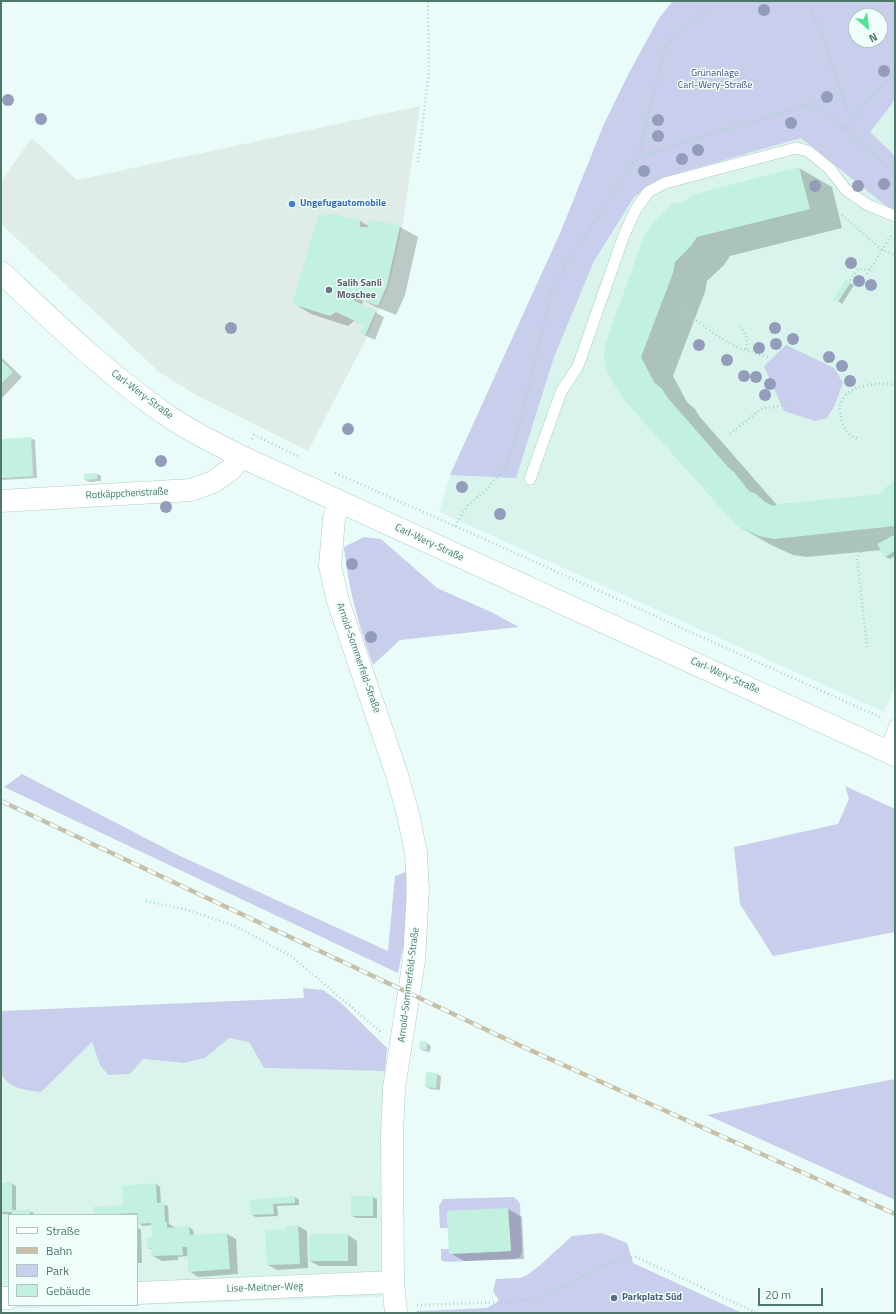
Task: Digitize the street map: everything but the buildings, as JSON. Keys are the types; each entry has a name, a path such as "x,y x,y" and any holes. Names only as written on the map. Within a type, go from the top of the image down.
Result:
{"street":[{"name":"Carl-Wery-Straße","path":"1,272 76,342 131,389 171,418 204,438 242,457 890,753"},
{"name":"Rotkäppchenstraße","path":"1,501 191,490 213,482 230,470 242,457"},
{"name":"Arnold-Sommerfeld-Straße","path":"339,501 334,519 330,566 338,601 397,775 408,814 416,854 418,890 414,960 394,1088 392,1136 393,1282 405,1309"},
{"name":"Lise-Meitner-Weg","path":"138,1293 393,1282"}],"lane":[{"path":"530,479 561,392 578,366 624,235 636,209 648,192 665,183 796,148 808,151 830,169 846,190 868,205 895,216"},
{"path":"890,753 891,723"}],"path":[{"path":"418,162 429,72 428,1"},
{"path":"641,156 640,146 666,46 673,36 718,1"},
{"path":"809,1 851,120"},
{"path":"845,129 851,120 895,71"},
{"path":"455,526 468,505 487,489 506,466 518,431 551,294 558,278 630,166 641,156 812,103 845,129 895,173"},
{"path":"842,215 882,250 895,255"},
{"path":"867,274 892,234"},
{"path":"850,280 858,269 870,269"},
{"path":"680,309 719,337 737,347 770,358"},
{"path":"740,326 747,338 746,350"},
{"path":"857,438 849,436 843,427 838,406 849,392 863,386 888,383 895,385"},
{"path":"730,434 761,409 791,404"},
{"path":"254,435 300,457"},
{"path":"335,473 891,723"},
{"path":"859,536 895,531"},
{"path":"861,552 858,558 867,647"},
{"path":"146,901 187,910 235,926 291,956 384,1034 402,1037"},
{"path":"405,1309 542,1298 605,1265 619,1259 636,1257 757,1313"}],"shaded area":[{"path":"673,1 895,1 895,688 884,712 439,512 450,475 561,231 604,124 629,73 659,18"},
{"path":"420,106 403,223 389,286 363,345 308,451 198,396 159,372 1,224 1,181 32,138 77,180"},
{"path":"229,1038 249,1042 264,1068 385,1071 381,1172 382,1297 138,1305 138,1214 8,1214 8,1306 92,1306 1,1309 1,1074 4,1079 92,1042 100,1065 108,1075 130,1074 142,1059 184,1063 205,1058"}],"green space":[{"name":"Grünanlage Carl-Wery-Straße","path":"673,1 895,1 895,100 870,132 895,156 895,213 801,138 662,178 634,197 594,261 554,357 516,478 450,475 561,231 604,124 629,73 659,18"},
{"path":"786,345 834,368 843,383 834,407 827,418 815,421 784,411 764,366"},
{"path":"364,537 381,539 437,588 491,612 519,627 400,640 373,665 355,607 348,577 344,547"},
{"path":"22,774 178,855 388,951 395,876 406,872 406,934 398,973 4,787"},
{"path":"845,786 895,809 895,932 773,956 740,904 734,847 838,824 849,799"},
{"path":"303,988 323,990 341,1003 387,1048 385,1071 264,1068 249,1042 229,1038 205,1058 184,1063 143,1059 130,1074 108,1075 100,1065 92,1042 41,1092 14,1086 1,1074 1,1011 304,998"},
{"path":"895,1079 895,1200 707,1115"},
{"path":"514,1197 520,1204 522,1252 520,1257 515,1259 445,1262 441,1260 441,1249 449,1249 449,1254 511,1251 508,1209 447,1211 448,1228 440,1228 439,1206 443,1199"},
{"path":"602,1233 627,1243 633,1263 742,1313 413,1313 418,1311 487,1308 499,1301 493,1291 496,1279 520,1278 527,1275 572,1236"}],"railway":[{"path":"1,801 510,1041 895,1214"}],"place":[{"name":"Ungefugautomobile","path":"292,204"},
{"name":"Salih Sanli Moschee","path":"329,290"},
{"name":"Parkplatz Süd","path":"614,1298"}]}
